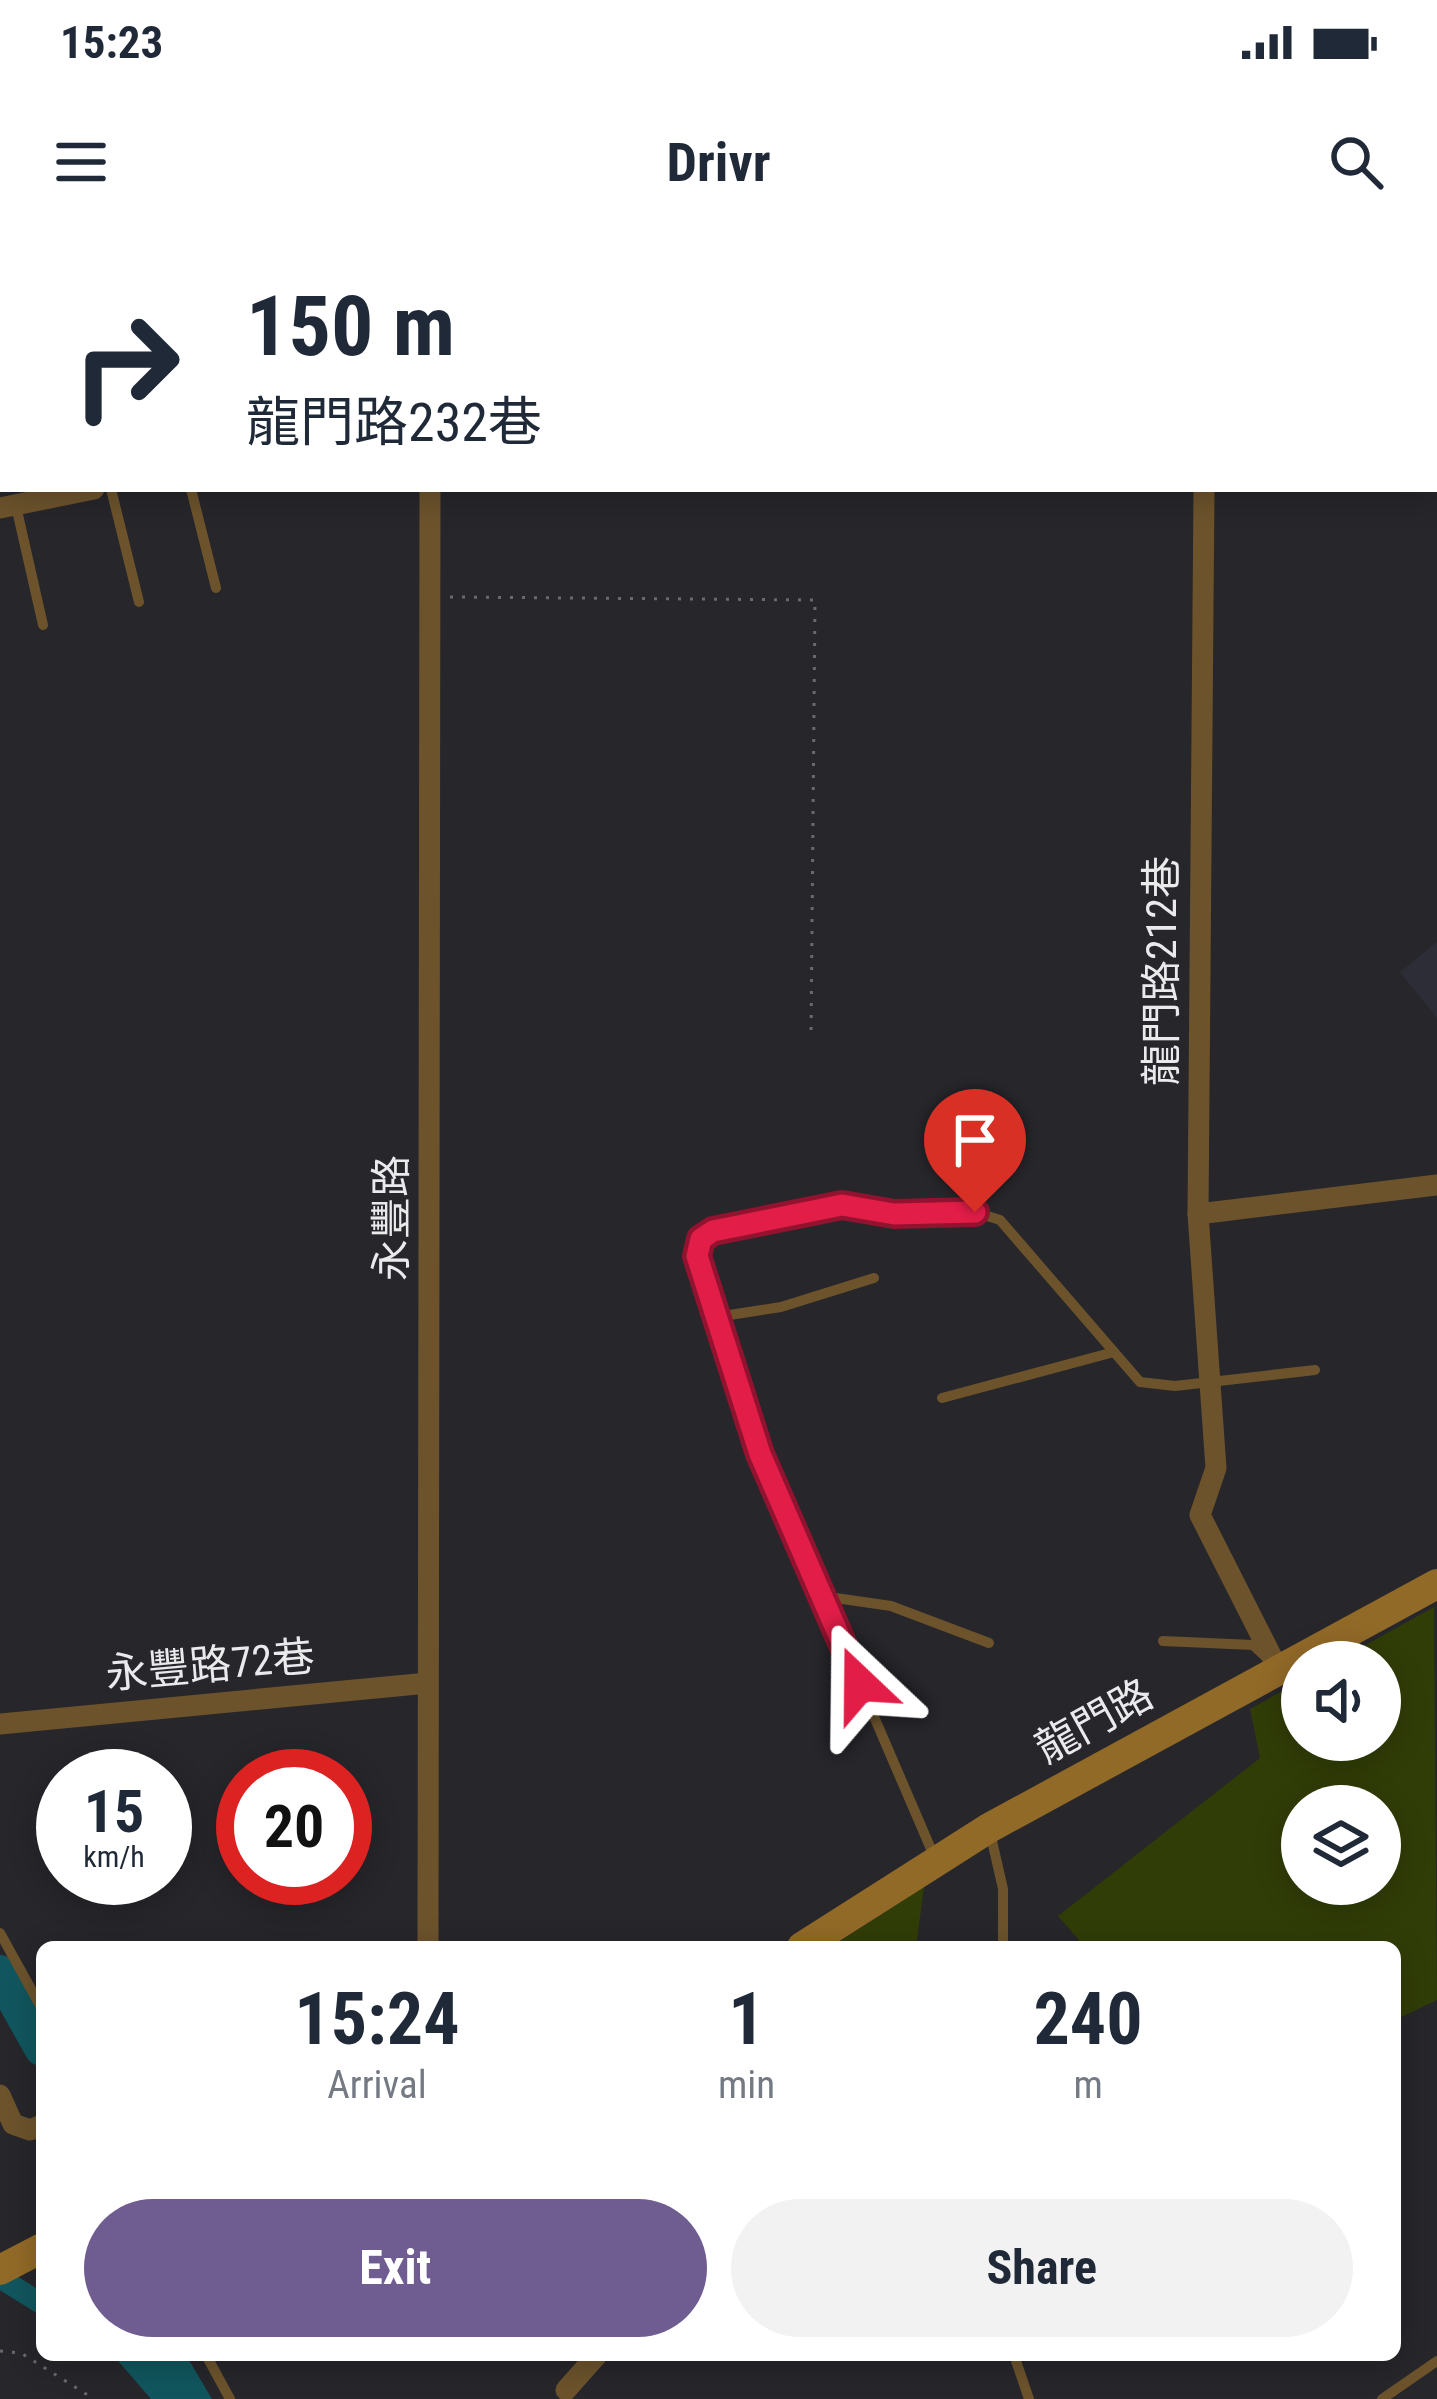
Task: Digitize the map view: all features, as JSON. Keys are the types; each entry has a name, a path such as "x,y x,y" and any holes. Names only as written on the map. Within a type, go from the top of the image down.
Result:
{"street":[{"path":"8,506 79,492"},
{"name":"永豐路","path":"428,1941 430,492"},
{"name":"龍門路212巷","path":"1204,492 1198,1214 1214,1381 1216,1468 1200,1515 1277,1667"},
{"path":"1198,1214 1437,1185"},
{"name":"龍門路","path":"811,1941 989,1828 1437,1583"},
{"name":"永豐路72巷","path":"0,1724 428,1683"},
{"path":"0,2095 13,2124 36,2128"},
{"path":"0,2270 36,2251"},
{"path":"566,2390 592,2361"}],"lane":[{"path":"112,492 139,602"},
{"path":"192,492 216,588"},
{"path":"8,506 43,625"},
{"path":"936,1859 760,1454 697,1256 701,1239 713,1231 842,1205 894,1214 975,1212 1000,1220 1140,1382 1154,1387 1316,1370"},
{"path":"717,1317 781,1306 874,1278"},
{"path":"943,1398 1114,1352"},
{"path":"822,1596 891,1606 988,1642"},
{"path":"1163,1641 1252,1645 1277,1667"},
{"path":"989,1828 1003,1889 1004,1941"},
{"path":"0,1933 36,1997"},
{"path":"209,2361 230,2399"},
{"path":"1016,2361 1029,2399"},
{"path":"1382,2399 1437,2361"}],"path":[{"path":"430,597 815,601 811,1039"},
{"path":"0,2351 21,2353 94,2399"}],"shaded area":[{"path":"1437,942 1437,1018 1400,972"}],"green space":[{"path":"1434,1607 1437,2000 1401,2017 1401,1941 1080,1941 1058,1916 1260,1758 1250,1709 1281,1692 1281,1761 1401,1761 1401,1641 1373,1641"},
{"path":"924,1887 917,1941 840,1941"}],"water":[{"path":"118,2361 190,2361 212,2399 151,2399"}],"waterway":[{"path":"0,1973 36,2037"},
{"path":"0,2278 36,2300"}],"route":[{"path":"860,1684 760,1454 697,1256 701,1239 713,1231 842,1205 894,1214 975,1212"}]}
